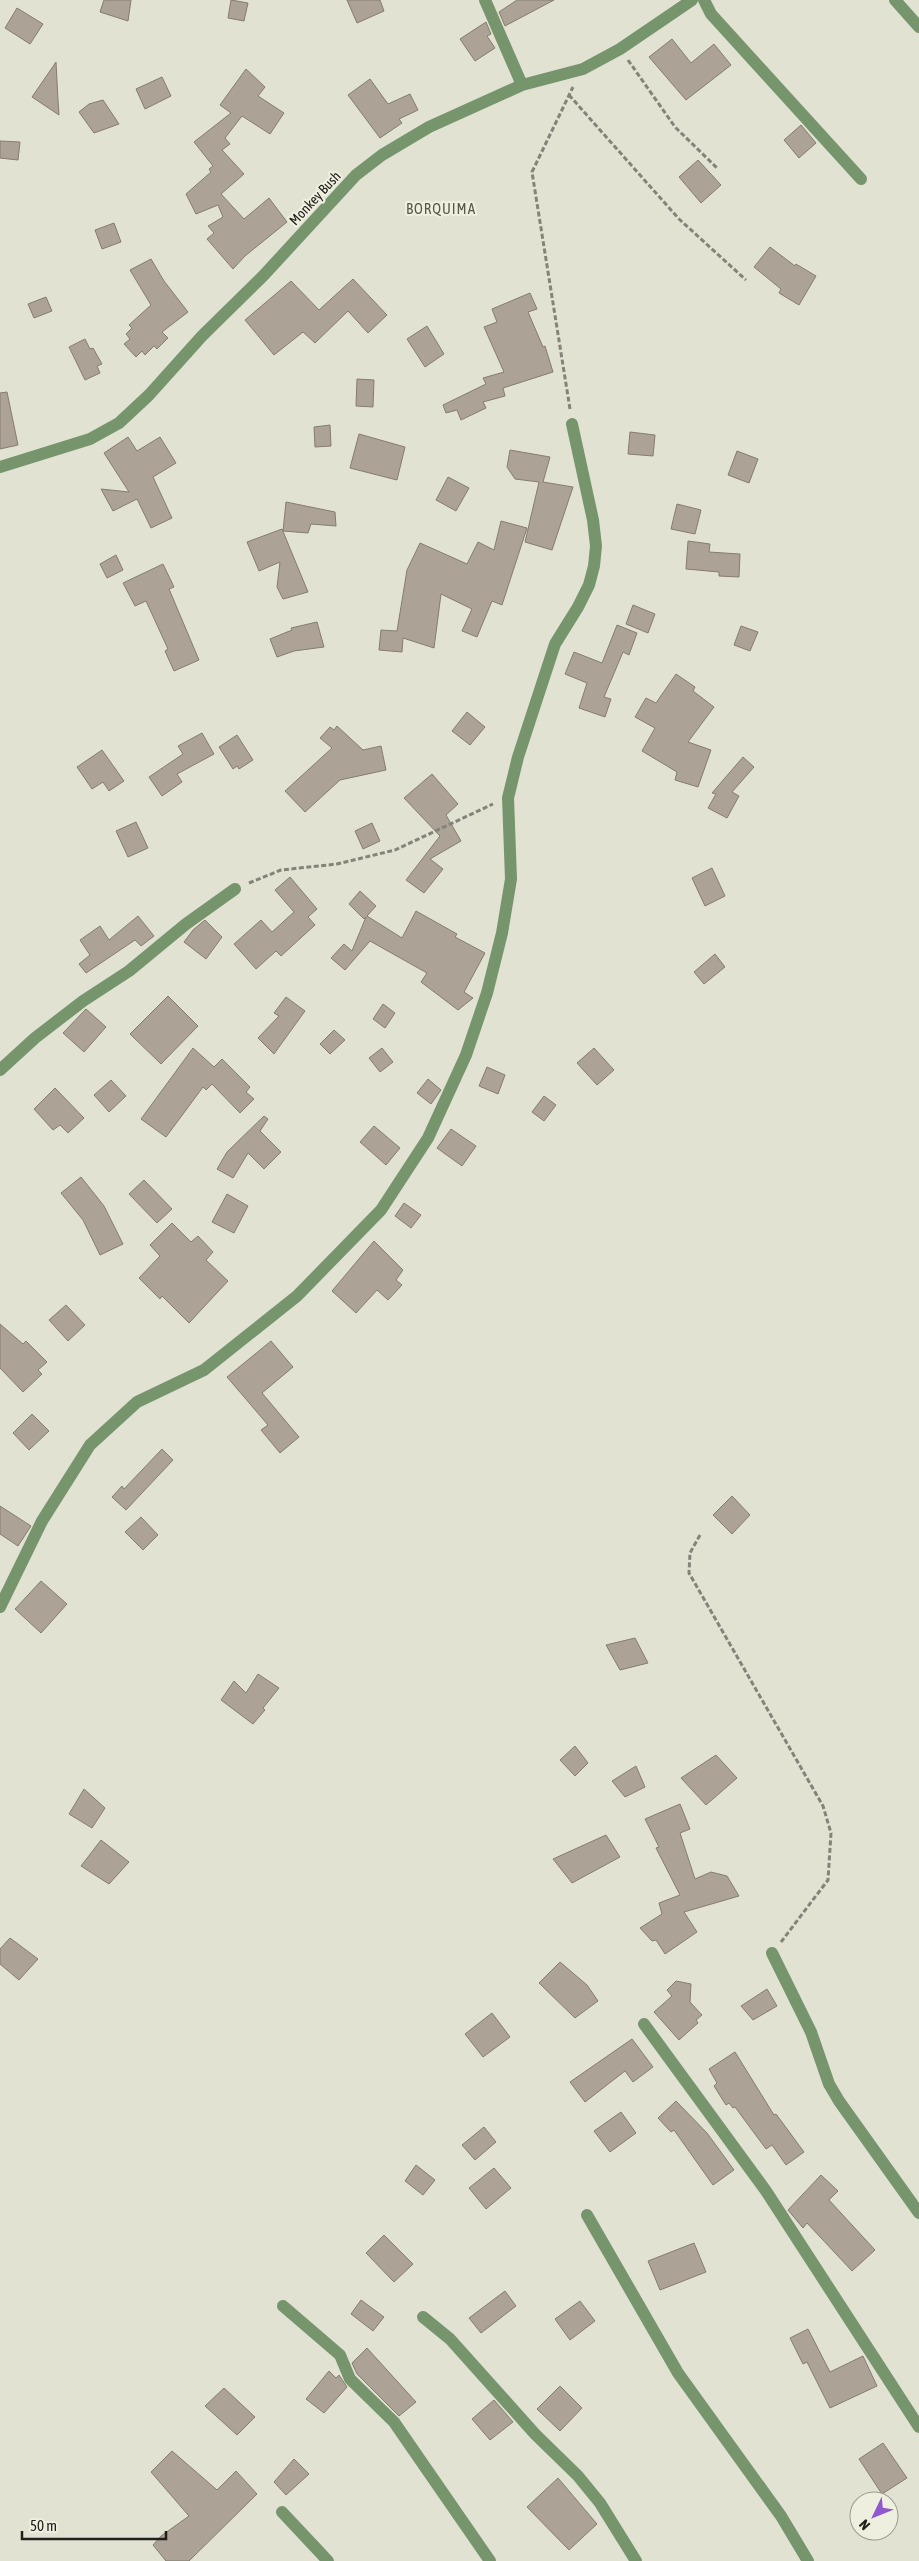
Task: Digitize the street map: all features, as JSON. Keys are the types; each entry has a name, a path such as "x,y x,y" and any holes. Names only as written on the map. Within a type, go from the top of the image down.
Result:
{"street":[{"path":"484,0 522,85"},
{"name":"Monkey Bush","path":"0,467 90,439 119,423 149,395 202,336 264,274 356,175 382,155 429,127 522,85 583,69 620,49 692,0"},
{"path":"704,0 711,14 861,178"},
{"path":"895,0 919,27"},
{"path":"0,1607 42,1521 90,1445 137,1402 204,1370 297,1296 381,1210 428,1138 466,1055 487,993 502,933 511,879 508,798 532,712 555,644 589,585 594,566 596,546 593,520 572,424"},
{"path":"0,1070 35,1038 83,1000 129,971 186,924 234,889"},
{"path":"772,1953 811,2032 833,2090 919,2212"},
{"path":"644,2024 766,2191 919,2426"},
{"path":"587,2215 678,2373 781,2516 808,2561"},
{"path":"283,2306 340,2355 350,2379 394,2422 490,2561"},
{"path":"423,2317 450,2339 535,2434 578,2476 600,2503 636,2561"},
{"path":"282,2512 328,2561"}],"path":[{"path":"620,49 675,127 718,169"},
{"path":"572,424 532,172 583,69"},
{"path":"569,95 679,219 746,280"},
{"path":"234,889 281,870 337,864 395,850 475,810 508,798"},
{"path":"700,1535 690,1553 689,1573 823,1806 831,1833 828,1880 772,1953"}],"building":[{"path":"104,0 131,0 128,21 100,12"},
{"path":"231,0 248,3 244,21 228,18"},
{"path":"347,0 380,0 384,11 357,23"},
{"path":"517,0 554,0 505,26 499,12"},
{"path":"17,8 43,24 30,44 5,28"},
{"path":"486,22 491,34 487,36 495,48 475,61 460,39"},
{"path":"672,39 691,63 714,44 731,65 686,100 649,57"},
{"path":"56,62 58,100 59,115 32,97"},
{"path":"246,69 265,87 258,96 284,113 270,134 242,116 225,138 230,144 222,150 244,174 221,194 244,219 269,198 287,222 245,256 233,269 207,239 214,233 208,226 223,217 218,205 196,214 186,194 211,172 209,169 213,166 194,142 231,113 220,105"},
{"path":"162,77 171,96 145,109 136,89"},
{"path":"370,79 388,104 410,94 418,110 399,119 402,123 380,138 348,95"},
{"path":"103,100 119,124 94,133 79,112 89,104"},
{"path":"801,125 816,143 799,158 784,140"},
{"path":"0,141 20,142 18,160 0,158"},
{"path":"698,160 721,185 701,203 679,177"},
{"path":"114,223 121,242 102,249 95,230"},
{"path":"770,247 795,266 796,264 816,276 799,305 779,293 781,289 754,267"},
{"path":"151,259 164,281 188,312 162,332 168,338 157,349 154,346 145,355 142,351 136,357 124,344 130,339 126,334 132,328 129,325 151,305 130,270"},
{"path":"353,279 387,315 368,333 348,311 315,343 303,332 274,355 245,320 291,281 319,310"},
{"path":"530,293 537,309 528,312 543,347 545,346 553,372 503,388 505,396 483,402 486,408 461,420 457,410 446,413 443,405 486,384 483,378 504,372 484,327 497,322 492,309"},
{"path":"46,297 52,311 34,318 28,304"},
{"path":"427,326 444,354 425,367 407,339"},
{"path":"85,339 90,349 93,348 102,364 97,366 100,373 85,380 69,347"},
{"path":"357,379 374,380 373,407 356,406"},
{"path":"7,392 18,445 0,449 0,393"},
{"path":"330,425 331,446 315,447 314,427"},
{"path":"630,432 655,435 653,456 628,454"},
{"path":"359,434 405,447 397,480 350,468"},
{"path":"128,437 137,451 160,437 176,463 153,477 172,518 151,528 137,499 113,511 101,489 129,492 104,453"},
{"path":"510,450 550,457 543,482 573,487 552,550 525,542 539,482 515,479 507,467"},
{"path":"737,451 758,459 749,483 728,475"},
{"path":"448,477 469,488 456,511 436,500"},
{"path":"286,502 335,512 336,526 311,524 308,533 283,531"},
{"path":"677,504 701,510 695,534 671,529"},
{"path":"501,521 527,528 502,605 492,601 477,637 462,631 472,609 441,594 434,648 403,638 402,652 379,650 381,630 397,631 407,570 420,543 467,564 478,542 494,550"},
{"path":"282,529 308,592 283,599 277,587 280,562 259,571 247,542"},
{"path":"688,541 710,544 709,552 740,554 739,577 719,576 719,572 686,569"},
{"path":"116,555 123,570 107,578 100,564"},
{"path":"163,564 174,587 169,589 199,660 174,671 165,651 168,649 146,601 135,606 123,583"},
{"path":"633,605 655,614 648,633 626,624"},
{"path":"317,622 324,647 294,651 277,657 270,639 292,630 291,628"},
{"path":"617,625 637,633 629,655 623,652 604,697 611,699 605,717 579,708 587,683 565,674 574,652 602,663"},
{"path":"741,626 758,632 750,651 734,645"},
{"path":"676,674 695,687 693,691 714,707 688,742 711,750 698,787 675,780 677,772 642,751 655,728 635,717 646,698 656,703"},
{"path":"467,712 485,727 470,745 452,731"},
{"path":"337,726 363,750 381,746 386,770 340,780 305,812 285,791 332,748 320,738 330,727 334,730"},
{"path":"202,733 214,754 177,774 182,782 162,796 149,777 183,754 178,746"},
{"path":"237,735 253,760 239,769 237,766 233,769 219,747"},
{"path":"102,750 124,781 109,791 103,782 92,789 77,767"},
{"path":"743,757 754,767 732,792 739,796 727,818 708,808 716,794 712,793"},
{"path":"432,774 458,804 446,815 461,841 430,859 443,869 424,893 406,880 440,836 404,798"},
{"path":"136,822 148,848 128,857 116,831"},
{"path":"372,823 380,841 363,849 355,831"},
{"path":"712,868 725,896 705,906 692,878"},
{"path":"290,877 317,909 308,917 315,925 281,956 276,951 256,969 234,944 261,920 272,932 294,912 275,890"},
{"path":"360,891 376,906 367,916 402,938 416,911 457,934 455,937 485,953 464,992 473,998 458,1010 421,982 427,973 370,941 345,970 331,958 344,944 352,951 366,917 364,919 349,904"},
{"path":"138,916 154,936 141,946 135,940 86,973 79,964 90,955 80,940 100,926 109,940"},
{"path":"205,920 222,937 206,959 184,942 193,930"},
{"path":"715,954 725,967 704,984 694,972"},
{"path":"168,996 198,1026 161,1064 130,1034"},
{"path":"286,997 305,1011 274,1054 258,1038 279,1016 274,1013"},
{"path":"383,1004 395,1013 385,1028 373,1019"},
{"path":"86,1009 106,1027 84,1052 63,1033"},
{"path":"334,1030 345,1040 330,1054 320,1044"},
{"path":"193,1048 214,1067 222,1059 250,1087 246,1092 254,1099 240,1113 212,1084 206,1090 203,1087 166,1137 141,1119"},
{"path":"382,1048 393,1062 380,1072 369,1058"},
{"path":"594,1048 614,1070 597,1085 577,1063"},
{"path":"487,1067 505,1075 498,1094 479,1086"},
{"path":"428,1079 441,1090 431,1104 417,1093"},
{"path":"111,1080 126,1096 109,1112 94,1095"},
{"path":"55,1088 84,1118 68,1133 60,1125 53,1130 34,1109"},
{"path":"544,1096 556,1105 544,1121 532,1112"},
{"path":"264,1116 268,1119 260,1131 281,1152 264,1169 248,1153 233,1178 217,1169 227,1152"},
{"path":"374,1126 400,1148 386,1165 360,1142"},
{"path":"451,1129 476,1146 462,1166 437,1148"},
{"path":"81,1177 104,1206 123,1244 100,1255 83,1220 61,1193"},
{"path":"144,1180 172,1209 157,1223 129,1194"},
{"path":"227,1194 248,1206 234,1233 212,1222"},
{"path":"404,1203 421,1215 411,1228 395,1216"},
{"path":"172,1223 191,1242 198,1236 213,1252 206,1260 228,1281 189,1323 162,1296 160,1299 139,1278 160,1256 150,1245"},
{"path":"374,1241 403,1270 396,1280 402,1285 388,1300 377,1290 356,1313 332,1291"},
{"path":"66,1305 85,1325 68,1341 49,1320"},
{"path":"0,1324 23,1344 26,1341 47,1362 38,1370 42,1374 23,1392 0,1368"},
{"path":"271,1341 293,1367 262,1393 299,1437 280,1453 261,1430 268,1425 227,1377"},
{"path":"32,1414 49,1431 29,1450 13,1433"},
{"path":"162,1449 173,1460 126,1510 112,1497 122,1486 124,1489"},
{"path":"732,1496 750,1515 732,1534 713,1515"},
{"path":"0,1506 31,1526 18,1546 0,1534"},
{"path":"141,1517 158,1535 143,1550 125,1532"},
{"path":"41,1581 67,1604 41,1633 15,1609"},
{"path":"635,1638 648,1663 620,1670 606,1645"},
{"path":"258,1674 279,1688 263,1708 265,1710 253,1724 221,1700 234,1681 246,1693"},
{"path":"575,1746 588,1763 575,1776 560,1760"},
{"path":"716,1755 737,1778 706,1805 681,1778"},
{"path":"636,1766 645,1787 625,1797 612,1781"},
{"path":"84,1789 105,1808 92,1828 69,1814"},
{"path":"680,1804 690,1829 680,1833 695,1879 711,1872 727,1876 739,1896 684,1912 697,1932 665,1954 656,1940 652,1941 640,1928 662,1914 659,1903 680,1895 656,1848 659,1847 645,1819"},
{"path":"606,1835 620,1857 572,1883 553,1859"},
{"path":"101,1840 129,1862 109,1884 81,1866"},
{"path":"10,1938 38,1959 19,1980 0,1964 0,1949"},
{"path":"560,1962 587,1985 598,2001 575,2018 539,1983"},
{"path":"676,1981 691,1984 690,2002 702,2015 696,2020 698,2023 679,2040 654,2012 672,1996 667,1990"},
{"path":"767,1989 777,2006 753,2020 741,2006"},
{"path":"492,2013 510,2037 483,2057 465,2034"},
{"path":"632,2039 653,2067 633,2082 625,2071 585,2102 570,2082"},
{"path":"735,2052 774,2115 776,2114 804,2152 786,2165 772,2145 766,2149 735,2107 733,2108 729,2103 726,2105 714,2086 717,2083 709,2069"},
{"path":"676,2101 707,2133 734,2170 713,2185 674,2130 671,2132 658,2118"},
{"path":"621,2112 636,2133 610,2152 594,2131"},
{"path":"484,2127 496,2142 475,2160 462,2145"},
{"path":"416,2165 435,2180 423,2195 405,2181"},
{"path":"494,2168 511,2188 486,2209 469,2188"},
{"path":"821,2175 838,2191 829,2200 875,2250 852,2271 807,2223 803,2228 788,2210"},
{"path":"384,2235 413,2264 394,2282 366,2253"},
{"path":"694,2243 706,2272 660,2290 648,2261"},
{"path":"505,2291 516,2306 481,2333 469,2318"},
{"path":"361,2300 384,2317 373,2331 351,2314"},
{"path":"580,2301 595,2321 570,2340 555,2319"},
{"path":"808,2329 830,2372 863,2356 877,2386 830,2408 807,2362 803,2364 790,2338"},
{"path":"367,2348 416,2402 399,2416 357,2374 352,2363"},
{"path":"329,2371 336,2378 339,2375 347,2387 324,2413 306,2399"},
{"path":"560,2386 582,2408 560,2431 537,2409"},
{"path":"224,2388 255,2417 237,2435 205,2406"},
{"path":"494,2400 513,2422 490,2440 472,2419"},
{"path":"883,2443 907,2478 887,2491 880,2491 859,2459"},
{"path":"172,2451 217,2490 236,2471 257,2494 189,2561 166,2561 153,2545 161,2536 189,2516 151,2472"},
{"path":"294,2459 309,2474 286,2495 274,2482"},
{"path":"558,2478 597,2524 569,2550 527,2507"}],"district":[{"name":"BORQUIMA","path":"441,208"}]}
